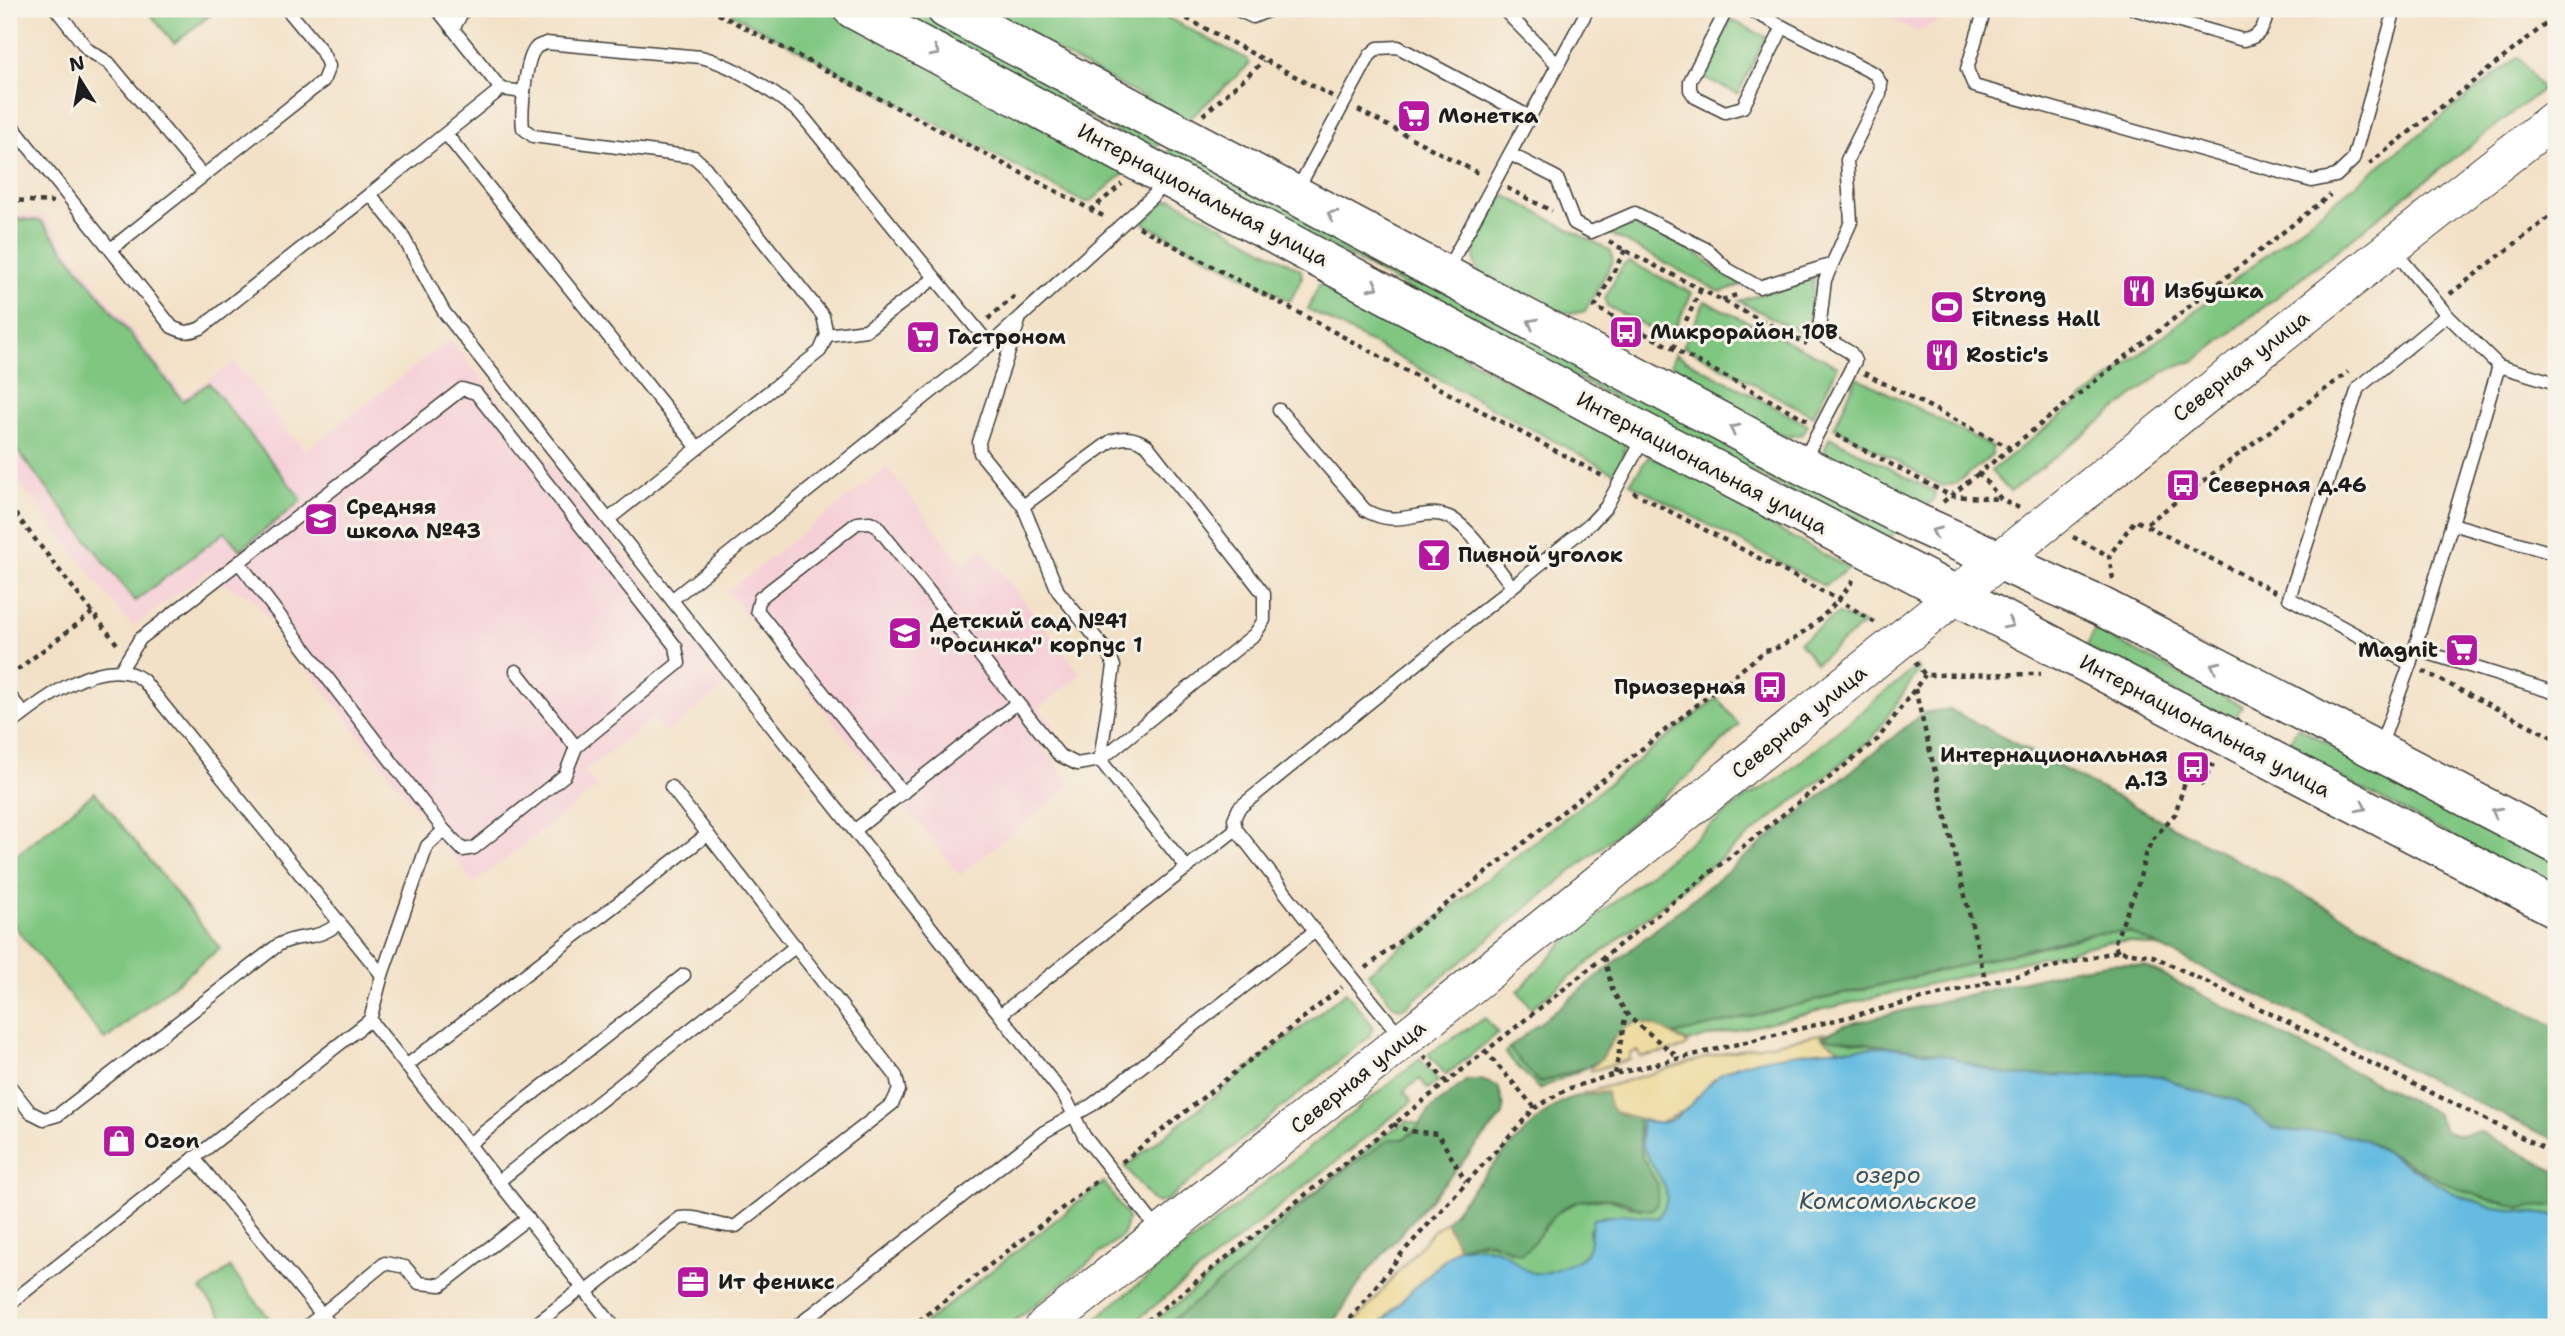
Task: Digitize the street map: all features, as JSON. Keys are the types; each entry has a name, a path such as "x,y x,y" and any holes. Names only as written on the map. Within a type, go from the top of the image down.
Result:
{"main road":[{"name":"Интернациональная улица","path":"946,9 1802,465 1917,523 2100,606 2556,844"},
{"name":"Интернациональная улица","path":"874,14 1172,179 1647,434 2556,908"},
{"name":"Северная улица","path":"1044,1327 1408,1038 1999,560 2556,118"},
{"path":"2253,751 2280,699"}],"lane":[{"path":"56,9 88,50 109,63 203,176"},
{"path":"111,249 323,81 329,66 321,50 287,9"},
{"path":"437,9 501,89 524,92"},
{"path":"453,29 464,9"},
{"path":"1235,9 1253,17 1272,9"},
{"path":"1503,9 1558,65"},
{"path":"1444,276 1588,9"},
{"path":"1727,9 1690,81 1690,90 1696,97 1725,111 1743,107 1783,27"},
{"path":"1748,9 1875,74 1881,84 1880,94 1847,160 1851,222 1825,280 1819,330 1824,337 1851,353 1855,360 1802,465"},
{"path":"1985,9 1967,69 1974,86 2312,181 2336,176 2353,160 2395,9"},
{"path":"2134,9 2243,40 2255,38 2262,30 2269,9"},
{"path":"610,519 820,351 827,335 823,316 704,164 685,154 533,136 523,128 524,92 530,57 536,48 546,43 701,57 720,62 800,113 990,345"},
{"path":"1294,195 1370,55 1387,46 1398,47 1530,117"},
{"path":"9,122 172,327 189,332 201,328 501,89"},
{"path":"446,134 698,448"},
{"path":"1510,154 1557,178 1574,223 1591,232 1635,213 1706,249 1727,270 1759,287 1830,265"},
{"path":"674,598 990,345 1172,179"},
{"path":"370,194 401,233 444,312 674,598 1065,1097 1084,1136 1161,1234"},
{"path":"2392,247 2447,315 2499,366 2556,383"},
{"path":"827,335 866,330 935,278"},
{"path":"2410,664 2289,598 2358,388 2447,315"},
{"path":"1020,318 979,442 980,453 1023,506 1058,590 1109,654 1114,666 1100,761 1187,867"},
{"path":"2378,750 2391,723 2410,664 2499,366"},
{"path":"120,671 140,639 462,389 476,393 659,625 680,656 674,670 576,747 565,775 474,848 458,847 240,564"},
{"path":"1279,410 1365,510 1379,518 1401,520 1432,513 1451,518 1512,586"},
{"path":"1408,1038 1353,978 1315,931 1236,829 1234,819 1239,808 1601,514 1647,434"},
{"path":"903,793 760,617 757,604 760,598 856,523 870,522 876,525 1059,755 1077,764 1100,761 1255,634 1264,620 1264,594 1147,445 1136,438 1122,437 1111,441 1023,506"},
{"path":"2452,524 2556,554"},
{"path":"2414,649 2556,693"},
{"path":"9,726 64,685 120,671 135,674 144,680 382,975"},
{"path":"516,671 576,747"},
{"path":"9,695 24,714"},
{"path":"855,830 1017,703"},
{"path":"532,1327 680,1218 696,1216 724,1227 736,1226 892,1104 899,1090 896,1076 671,787"},
{"path":"1000,1015 1236,829"},
{"path":"9,1304 370,1020 382,975 428,846 444,830"},
{"path":"407,1066 708,834"},
{"path":"9,1085 30,1112 44,1119 58,1115 278,945 291,938 316,938 339,923"},
{"path":"796,1327 1044,1132 1092,1105 1315,931"},
{"path":"499,1181 796,946"},
{"path":"469,1144 684,975"},
{"path":"370,1020 614,1327"},
{"path":"194,1158 332,1327"},
{"path":"306,1327 385,1263 405,1267 419,1283 441,1285 528,1218"}],"path":[{"path":"709,9 1105,219 1115,214 1840,601 1869,617 1898,642 1925,675"},
{"path":"1169,9 1574,223"},
{"path":"2360,172 2556,16"},
{"path":"2109,556 2001,499 1979,473 2338,189"},
{"path":"9,200 73,203"},
{"path":"2438,304 2556,212"},
{"path":"1625,250 1595,307 1951,496 2001,499"},
{"path":"1673,348 1701,289"},
{"path":"2289,598 2145,525 2351,369"},
{"path":"9,506 117,644"},
{"path":"911,1327 1765,651 1780,649 1840,601"},
{"path":"9,676 92,613"},
{"path":"2410,664 2556,739"},
{"path":"1925,675 1980,672 2042,674 2051,679"},
{"path":"1139,1327 1878,739 1925,675"},
{"path":"1915,689 1986,983"},
{"path":"2118,951 2114,944 2153,839 2175,814 2187,776 2202,784 2213,764"},
{"path":"1344,1327 1402,1253 1535,1108 1567,1089 1615,1074 2118,951 2153,956 2556,1154"},
{"path":"1604,957 1613,992 1626,1011 1643,1030 1658,1038 1679,1058"},
{"path":"1615,1074 1626,1011"},
{"path":"1408,1038 1446,1082"},
{"path":"1485,1051 1535,1108"},
{"path":"1392,1124 1409,1131 1438,1134 1466,1182"}],"shaded area":[{"path":"1875,9 1961,9 1917,32"},
{"name":"Средняя школа №43","path":"9,214 43,216 184,396 235,362 305,451 450,339 727,685 667,733 653,718 585,771 598,787 474,883 253,598 224,584 212,568 132,627 9,470"},
{"name":"Детский сад №41 \"Росинка\" корпус 1","path":"887,467 963,564 983,549 1081,674 1039,708 1055,727 1038,741 1072,785 960,875 727,592"}],"green space":[{"path":"146,9 218,9 174,43"},
{"path":"734,9 825,9 1128,170 1090,202 1083,202 732,14"},
{"path":"978,9 1151,9 1247,59 1250,64 1187,121"},
{"path":"919,11 1164,140 1151,151 912,20"},
{"path":"1731,20 1766,37 1738,94 1703,77"},
{"path":"2518,57 2543,89 2196,360 2165,371 2010,492 1991,471"},
{"path":"1175,145 1897,531 1884,542 1162,157"},
{"path":"1504,195 1611,251 1613,261 1585,311 1559,311 1530,302 1479,274 1474,254 1476,244"},
{"path":"1173,199 1301,270 1302,278 1290,301 1143,223 1163,202"},
{"path":"9,218 41,221 183,401 209,383 302,500 240,550 225,532 135,601 9,440"},
{"path":"1633,220 1703,257 1719,272 1742,285 1720,292 1607,232"},
{"path":"1630,262 1692,293 1670,339 1607,306 1605,298 1623,265"},
{"path":"1814,278 1807,336 1739,301"},
{"path":"1326,281 1625,444 1624,455 1614,473 1308,309 1319,285"},
{"path":"1705,301 1838,366 1813,416 1683,346"},
{"path":"1675,354 1808,425 1803,434 1786,437 1716,401 1671,364"},
{"path":"1857,377 1992,447 1992,455 1955,484 1942,486 1834,427"},
{"path":"1830,437 1935,492 1934,500 1922,509 1826,457 1825,448"},
{"path":"1649,456 1719,487 1762,521 1849,568 1824,586 1630,483"},
{"path":"1838,614 1864,624 1816,663 1799,642"},
{"path":"2095,630 2242,706 2233,723 2086,647"},
{"path":"1917,666 1920,669 1872,739 1531,1008 1518,991 1563,943 1745,798 1778,780"},
{"path":"1717,698 1739,725 1693,772 1408,1005 1401,1009 1394,1006 1368,973"},
{"path":"1949,709 2556,1027 2556,1141 2129,932 2090,934 1673,1035 1646,1023 1613,1038 1599,1062 1539,1083 1509,1048 1923,713"},
{"path":"2297,727 2556,862 2556,891 2286,749"},
{"path":"95,792 220,948 105,1040 9,919 9,861"},
{"path":"2107,931 2129,933 2165,949 2128,941 2106,942 1687,1042 1673,1035"},
{"path":"2114,963 2145,966 2436,1113 2446,1132 2458,1135 2481,1132 2556,1171 2556,1205 2522,1208 2484,1198 2445,1183 2365,1140 2335,1132 2295,1132 2272,1128 2238,1101 2192,1090 2164,1077 2144,1074 2013,1076 1926,1051 1821,1037 1845,1025 2073,969"},
{"path":"1346,992 1373,1026 1369,1037 1167,1200 1158,1203 1152,1200 1125,1167"},
{"path":"1485,1018 1498,1033 1446,1075 1428,1054"},
{"path":"1821,1037 1891,1047 1840,1049"},
{"path":"1509,1048 1539,1083 1599,1062 1539,1089 1505,1053"},
{"path":"1420,1059 1438,1081 1428,1089 1420,1079 1404,1091 1412,1101 1128,1327 1085,1327"},
{"path":"1467,1080 1481,1080 1498,1086 1504,1106 1503,1115 1365,1275 1331,1327 1164,1327 1237,1269 1308,1199 1390,1139 1403,1139 1415,1132 1430,1110"},
{"path":"1607,1092 1614,1110 1621,1114 1637,1116 1642,1158 1658,1185 1657,1204 1651,1210 1608,1199 1590,1199 1572,1204 1552,1218 1532,1245 1521,1254 1486,1240 1458,1247 1446,1222 1517,1140 1560,1103 1577,1096"},
{"path":"1637,1116 1641,1120 1645,1153 1666,1189 1664,1208 1657,1218 1603,1216 1589,1229 1589,1246 1580,1259 1567,1267 1545,1274 1527,1272 1491,1248 1458,1247 1491,1243 1510,1252 1543,1231 1555,1214 1579,1201 1607,1199 1642,1210 1658,1185 1642,1158"},
{"path":"1407,1121 1421,1125 1403,1139 1390,1139 1346,1169 1308,1199 1237,1269 1164,1327 1148,1327 1389,1132"},
{"path":"2407,1165 2483,1198 2556,1205 2556,1216 2494,1208 2453,1193"},
{"path":"1104,1182 1128,1218 1123,1235 1007,1327 920,1327"},
{"path":"230,1268 276,1327 230,1327 201,1290"}],"sand":[{"path":"1639,1022 1658,1027 1688,1044 1684,1048 1641,1057 1637,1051 1630,1053 1630,1059 1591,1071 1591,1067 1603,1056 1620,1031"},
{"path":"1825,1033 1821,1037 1840,1049 1805,1053 1714,1079 1691,1107 1659,1124 1615,1112 1610,1107 1607,1092 1581,1094 1715,1055"},
{"path":"1446,1222 1458,1247 1392,1310 1378,1327 1351,1327 1434,1230"}],"water":[{"name":"озеро Комсомольское","path":"1891,1047 1950,1056 1980,1068 2013,1076 2144,1074 2164,1077 2192,1090 2238,1101 2272,1128 2295,1132 2335,1132 2365,1140 2453,1193 2494,1208 2556,1216 2556,1327 1378,1327 1413,1289 1458,1247 1497,1250 1528,1271 1540,1274 1584,1256 1589,1248 1593,1219 1623,1214 1657,1218 1664,1208 1666,1189 1645,1153 1641,1120 1667,1122 1678,1116 1724,1072 1740,1065 1781,1056"}],"place":[{"name":"Монетка","path":"1414,116"},
{"name":"Избушка","path":"2139,291"},
{"name":"Strong Fitness Hall","path":"1947,307"},
{"name":"Микрорайон 10В","path":"1626,332"},
{"name":"Гастроном","path":"923,337"},
{"name":"Rostic's","path":"1942,355"},
{"name":"Северная д.46","path":"2183,485"},
{"name":"Средняя школа №43","path":"321,519"},
{"name":"Пивной уголок","path":"1434,555"},
{"name":"Детский сад №41 \"Росинка\" корпус 1","path":"905,633"},
{"name":"Magnit","path":"2462,650"},
{"name":"Приозерная","path":"1770,687"},
{"name":"Интернациональная д.13","path":"2193,767"},
{"name":"Ozon","path":"119,1141"},
{"name":"Ит феникс","path":"693,1282"}]}
